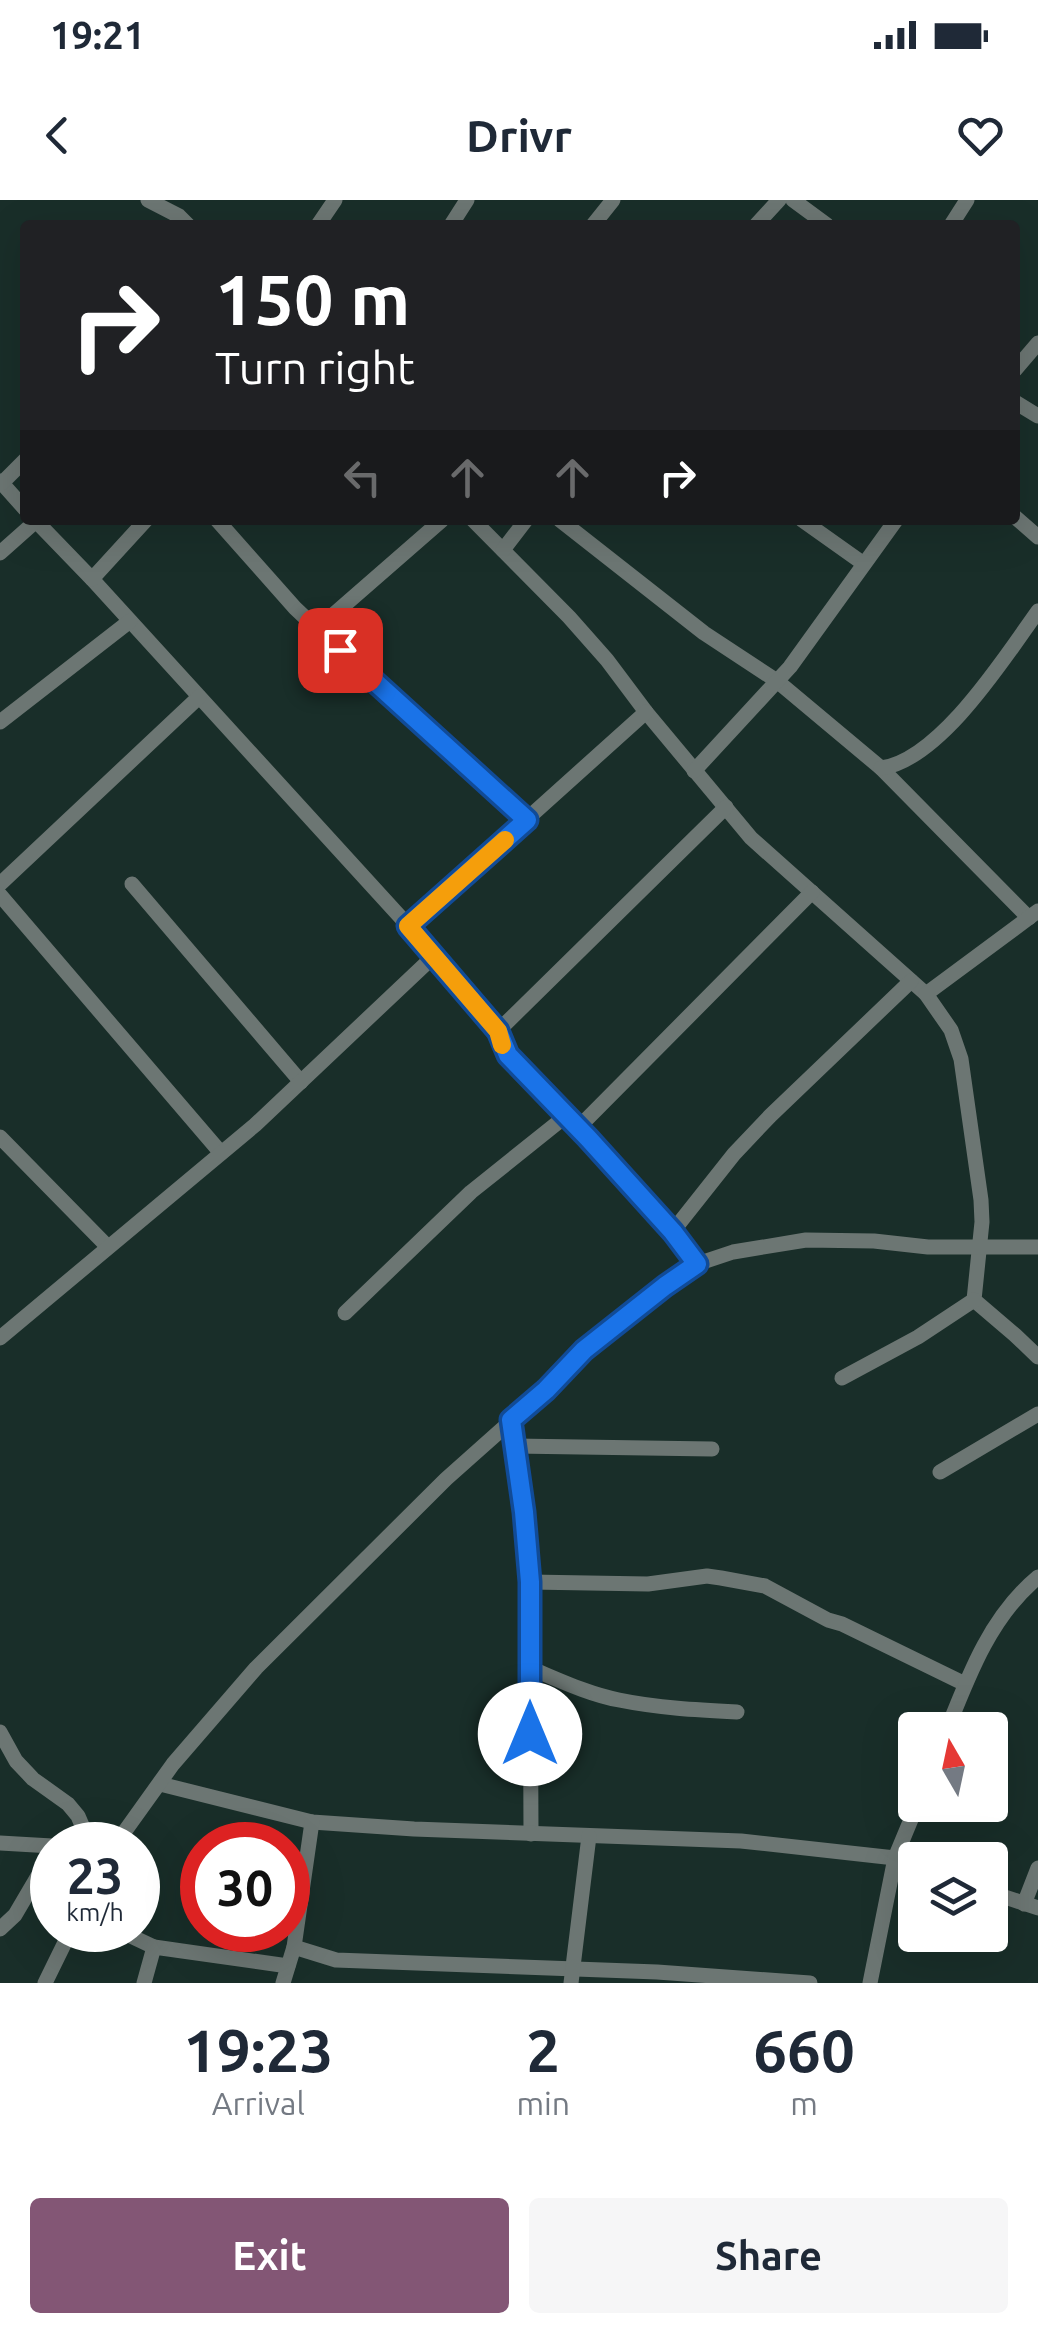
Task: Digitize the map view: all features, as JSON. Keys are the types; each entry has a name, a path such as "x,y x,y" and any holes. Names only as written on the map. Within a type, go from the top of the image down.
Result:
{"street":[{"path":"148,200 184,220 191,200"},
{"path":"597,220 612,200"},
{"path":"761,220 779,200"},
{"path":"793,200 821,220"},
{"path":"1020,364 1038,342"},
{"path":"20,465 1,482 20,503"},
{"path":"0,553 30,525"},
{"path":"40,525 435,956 498,1031 508,1055 673,1232 697,1264"},
{"path":"92,578 141,525"},
{"path":"221,525 295,608 527,820"},
{"path":"318,629 436,525"},
{"path":"478,525 595,645 751,838 926,994 951,1030 961,1059 982,1200 974,1300 918,1338 842,1378"},
{"path":"503,550 522,525"},
{"path":"566,525 704,633 777,681 882,768 1034,914 926,994"},
{"path":"809,525 864,564"},
{"path":"694,771 790,667 892,525"},
{"path":"882,768 904,761 932,742 970,702 1038,612"},
{"path":"0,722 130,621"},
{"path":"0,884 199,697"},
{"path":"408,926 646,712"},
{"path":"498,1031 726,807"},
{"path":"132,884 300,1082"},
{"path":"578,1128 812,892"},
{"path":"0,895 221,1154"},
{"path":"0,1338 255,1125 435,956"},
{"path":"673,1232 734,1154 770,1116 911,981"},
{"path":"345,1313 471,1192 566,1116"},
{"path":"0,1136 108,1247"},
{"path":"132,1822 173,1764 256,1668 446,1479 546,1390 584,1350 697,1264 733,1252 806,1240 1038,1247"},
{"path":"974,1300 1038,1358"},
{"path":"940,1472 1038,1414"},
{"path":"511,1420 530,1582 531,1834"},
{"path":"514,1446 712,1450"},
{"path":"530,1582 648,1584 706,1576 765,1586 965,1684"},
{"path":"954,1712 995,1625 1038,1576"},
{"path":"530,1668 617,1700 736,1712"},
{"path":"0,1732 16,1761 68,1804 81,1822"},
{"path":"160,1784 312,1822 741,1841 896,1858"},
{"path":"310,1836 312,1822"},
{"path":"870,1983 896,1858 910,1822"},
{"path":"572,1976 589,1836"},
{"path":"0,1843 30,1846"},
{"path":"1031,1906 1038,1868"},
{"path":"0,1930 16,1916 30,1890"},
{"path":"160,1948 288,1966"},
{"path":"44,1983 60,1952"},
{"path":"144,1983 153,1952"},
{"path":"283,1983 292,1952"},
{"path":"310,1952 336,1960 572,1976 810,1983"}],"slow traffic":[{"path":"502,1045 498,1031 408,926 505,840"}],"route":[{"path":"340,650 527,820 408,926 498,1031 508,1055 588,1138 697,1264 584,1350 511,1420 530,1582 530,1734"}]}
